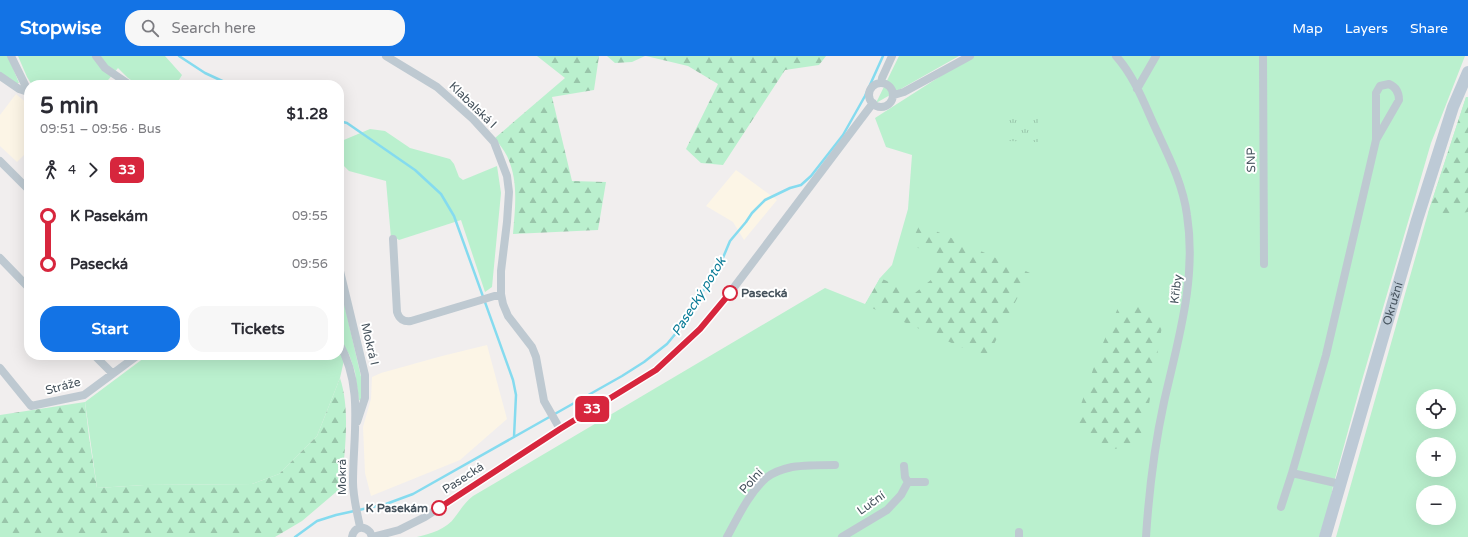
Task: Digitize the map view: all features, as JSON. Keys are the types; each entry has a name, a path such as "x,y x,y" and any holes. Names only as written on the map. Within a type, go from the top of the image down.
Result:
{"street":[{"path":"11,56 24,84"},
{"path":"96,56 105,68 123,80"},
{"name":"Klabalská I","path":"386,56 437,87 473,119 494,142 507,176 509,192 501,271 501,294 503,304 508,316 532,347 536,357 542,395 560,429"},
{"name":"Pasecká","path":"372,537 399,530 425,517 560,429 656,370 700,329 732,290 872,103 869,92 874,86 881,83 892,56"},
{"path":"894,95 904,92 970,56"},
{"name":"Křiby","path":"1116,56 1130,75 1171,161 1179,181 1187,213 1190,266 1187,303 1164,404 1153,461 1149,490 1146,537"},
{"path":"1137,89 1156,56"},
{"name":"SNP","path":"1262,56 1264,264"},
{"name":"Okružní","path":"1325,537 1417,220 1453,107 1468,72"},
{"path":"0,76 24,91"},
{"path":"872,103 876,106 884,107 891,103 894,95 891,87 885,83 881,83"},
{"path":"1281,507 1327,348 1376,140 1376,93 1380,86 1389,84 1397,90 1399,100 1376,140"},
{"path":"0,161 24,185"},
{"path":"393,239 397,312 399,317 403,320 412,321 501,294"},
{"path":"0,258 24,283"},
{"name":"Mokrá I","path":"344,288 365,375 365,398 355,427"},
{"path":"344,352 352,377 355,400 355,427"},
{"path":"99,360 112,373"},
{"name":"Stráže","path":"0,368 31,406 84,395 131,360"},
{"name":"Mokrá","path":"355,427 353,482 356,510 360,527"},
{"name":"Polní","path":"727,537 752,495 767,478 778,471 791,467 835,465"},
{"path":"904,466 905,477 908,482 925,482"},
{"path":"1292,473 1340,484"},
{"name":"Luční","path":"842,537 887,510 901,495 908,482"},
{"path":"352,537 354,530 360,527 368,530 372,537"}],"shaded area":[{"path":"16,94 24,101 24,155 17,162 0,146 0,115"},
{"path":"736,170 777,200 744,240 733,222 706,206"},
{"path":"487,345 507,419 460,460 371,496 365,473 363,427 371,399 372,377 381,373 442,356"}],"green space":[{"path":"0,56 8,56 19,83 16,84 0,73"},
{"path":"18,56 165,56 182,75 179,80 131,80 118,68 108,80 29,80"},
{"path":"537,56 599,56 594,90 552,97 572,181 606,182 598,230 513,234 515,185 511,165 503,149 495,138 565,78"},
{"path":"607,56 645,56 632,62 615,63"},
{"path":"646,56 826,56 819,65 785,70 723,165 701,163 686,149 718,84 688,66"},
{"path":"899,56 959,56 876,103"},
{"path":"972,56 1465,56 1431,143 1360,387 1333,486 1330,503 1319,537 417,537 433,533 448,525 465,503 473,496 825,288 865,304 880,278 892,265 908,209 912,155 886,147 875,118"},
{"path":"1466,97 1468,97 1468,537 1336,537 1428,213"},
{"path":"1466,97 1468,97 1468,212 1456,214 1428,213"},
{"path":"1009,116 1038,117 1038,142 1008,141"},
{"path":"370,129 385,131 410,148 450,159 454,164 459,177 463,180 497,166 501,193 492,287 485,292 461,220 399,240 396,238 391,238 386,181 349,171 344,166 344,140"},
{"path":"920,224 1030,273 989,354 979,355 865,305 880,278 915,293 932,279 936,262 929,252 910,245"},
{"path":"344,303 362,381 361,401 359,400 355,372 349,354 344,346"},
{"path":"1120,303 1147,307 1162,326 1147,416 1141,435 1133,445 1110,450 1093,441 1075,422 1098,355"},
{"path":"141,360 344,360 340,378 317,436 279,474 252,484 144,485 97,488 85,402"},
{"path":"340,378 346,418 342,487 302,521 275,537 0,537 0,415 85,402 97,488 144,485 252,484 279,474 317,436"}],"waterway":[{"path":"179,56 205,73 220,80"},
{"name":"Pasecký potok","path":"295,537 317,521 336,515 386,504 413,494 622,376 644,362 667,344 681,327 722,260 730,241 752,213 765,200 790,188 801,185 811,176 843,135 865,96 883,56"},
{"path":"344,122 415,170 441,194 454,216 513,380 516,395 514,437"}],"bus line":[{"name":"33","path":"439,508 560,429 656,370 700,329 730,293"}],"place":[{"name":"Pasecká","path":"730,293"},
{"name":"K Pasekám","path":"439,508"}]}
